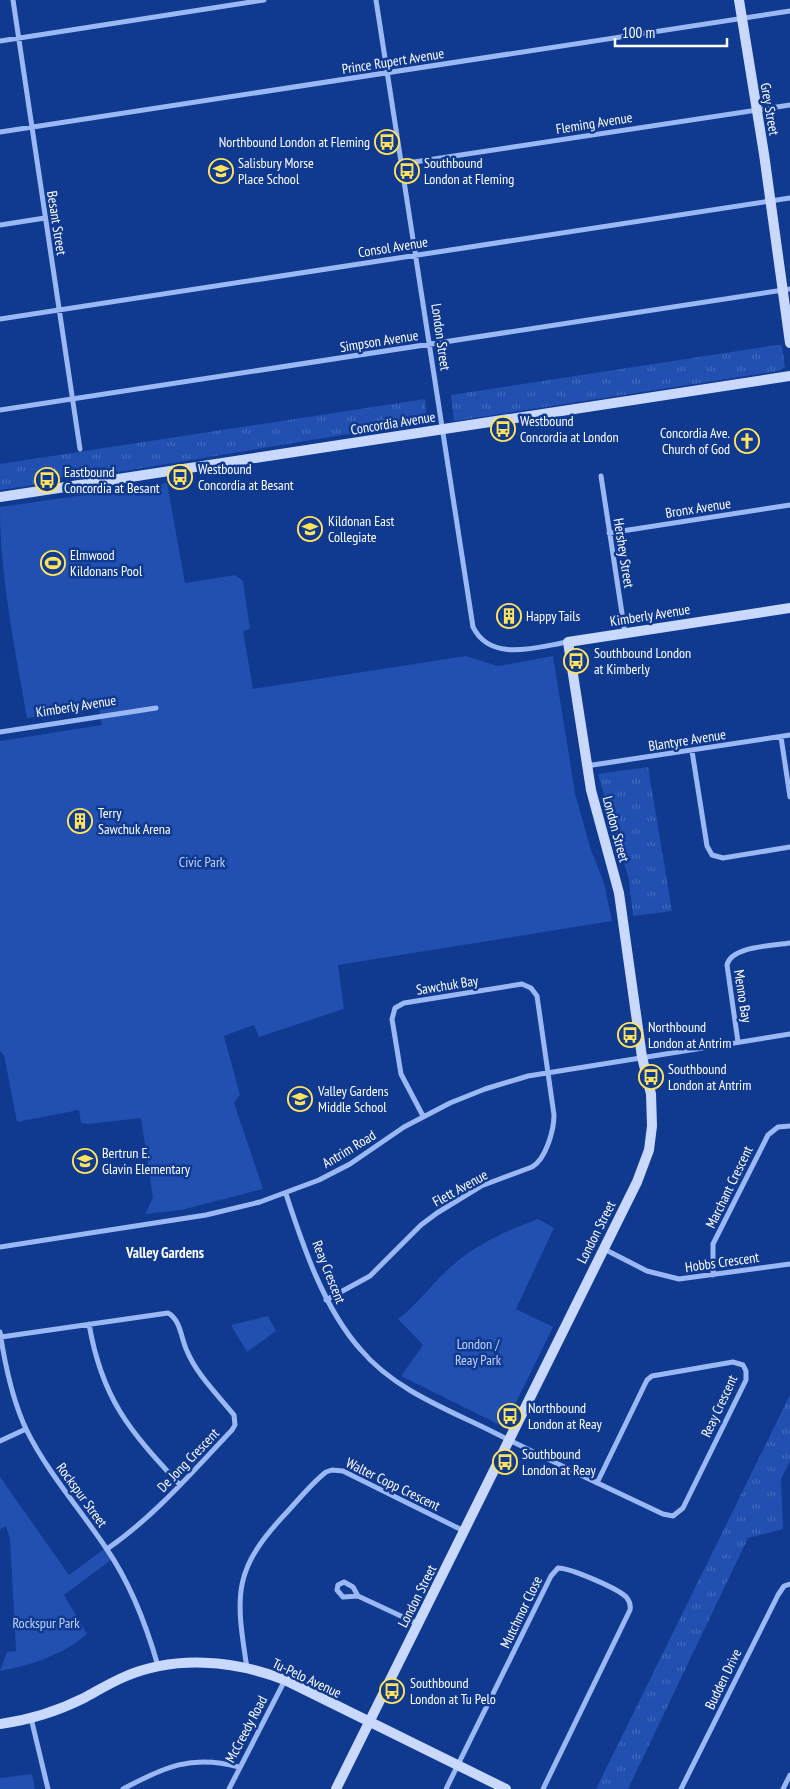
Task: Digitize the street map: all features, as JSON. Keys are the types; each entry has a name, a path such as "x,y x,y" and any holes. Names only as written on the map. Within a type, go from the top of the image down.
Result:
{"street":[{"name":"Besant Street","path":"13,0 80,450"},
{"path":"0,40 264,0"},
{"name":"London Street","path":"376,0 473,627 479,636 496,648 514,650"},
{"name":"Grey Street","path":"739,0 769,201 787,290 790,343"},
{"name":"Prince Rupert Avenue","path":"0,132 790,11"},
{"name":"Fleming Avenue","path":"401,164 790,105"},
{"name":"Consol Avenue","path":"0,319 790,198"},
{"path":"0,226 45,218"},
{"name":"Simpson Avenue","path":"0,410 787,290"},
{"name":"Concordia Avenue","path":"0,497 790,376"},
{"name":"Hershey Street","path":"601,476 625,633"},
{"name":"Bronx Avenue","path":"609,532 790,505"},
{"name":"Kimberly Avenue","path":"514,650 790,608"},
{"name":"London Street","path":"336,1789 637,1182 649,1150 652,1110 642,1057 619,893 586,766 568,642"},
{"name":"Kimberly Avenue","path":"0,732 156,708"},
{"name":"Blantyre Avenue","path":"586,766 790,736"},
{"path":"781,737 790,797"},
{"path":"692,751 707,846 712,855 723,858 790,847"},
{"name":"Menno Bay","path":"738,1042 727,964 728,958 739,951 790,943"},
{"name":"Sawchuk Bay","path":"423,1116 401,1074 392,1019 395,1008 399,1005 527,985 537,996 548,1072"},
{"name":"Antrim Road","path":"0,1247 206,1215 286,1194 350,1164 423,1116 486,1088 548,1072 790,1034"},
{"name":"Flett Avenue","path":"326,1300 370,1276 421,1225 444,1208 481,1186 536,1165 554,1123 548,1072"},
{"name":"Marchant Crescent","path":"713,1275 714,1244 768,1135 778,1127 790,1126"},
{"name":"Reay Crescent","path":"286,1194 326,1300 344,1330 360,1349 391,1378 412,1392 597,1483 664,1514 678,1514 683,1508 746,1380 746,1370 743,1365 733,1362 652,1376 647,1380 597,1483"},
{"name":"Hobbs Crescent","path":"603,1249 647,1271 663,1277 679,1279 790,1264"},
{"name":"De Jong Crescent","path":"0,1335 162,1313 172,1315 178,1323 187,1353 194,1365 234,1415 235,1425 232,1430 142,1523 107,1549"},
{"path":"89,1324 98,1369 112,1399 136,1436 180,1484"},
{"name":"Rockspur Street","path":"0,1335 11,1389 26,1429 45,1463 107,1549 131,1590 148,1632 158,1666"},
{"path":"0,1441 26,1429"},
{"name":"Walter Copp Crescent","path":"247,1668 238,1611 240,1590 247,1565 263,1538 326,1472 332,1470 343,1472 464,1532"},
{"name":"Mutchmor Close","path":"458,1765 551,1576 558,1568 568,1568 622,1594 630,1602 630,1610 543,1789"},
{"name":"Budden Drive","path":"681,1789 778,1595 784,1586 790,1584"},
{"path":"358,1596 418,1625"},
{"name":"Tu-Pelo Avenue","path":"0,1724 31,1718 69,1705 127,1676 158,1666 212,1663 247,1668 284,1680 506,1789"},
{"name":"McCreedy Road","path":"228,1789 284,1680"},
{"path":"31,1718 48,1789"},
{"path":"122,1789 154,1772 186,1762 206,1761 239,1767"},
{"path":"446,1789 458,1765"},
{"path":"783,1789 790,1775"}],"green space":[{"path":"777,345 782,347 785,367 779,371 454,421 451,395"},
{"path":"425,399 427,421 82,478 75,475 47,480 47,483 0,490 0,464"},
{"name":"Civic Park","path":"167,483 185,583 235,575 243,581 250,629 243,631 253,689 466,656 498,666 553,656 575,793 590,847 604,883 612,921 338,965 344,1009 259,1037 254,1025 224,1036 240,1095 234,1103 263,1189 181,1210 145,1214 153,1198 141,1118 88,1124 81,1123 79,1110 17,1122 4,1055 0,1051 0,741 102,725 99,708 27,718 5,587 0,507"},
{"path":"648,767 672,911 633,916 629,880 598,774"},
{"name":"London / Reay Park","path":"538,1219 554,1228 516,1309 553,1327 504,1427 401,1376 423,1345 398,1319 462,1257 493,1238"},
{"path":"268,1316 276,1331 247,1352 231,1325"},
{"path":"790,1395 790,1461 781,1479 783,1529 748,1538 628,1789 596,1789"},
{"name":"Rockspur Park","path":"0,1477 69,1575 104,1549 111,1560 64,1595 87,1634 68,1648 46,1658 0,1671 7,1652 16,1651 10,1539 6,1526 0,1529"},
{"path":"32,1774 35,1789 0,1789 0,1778"}],"place":[{"name":"Northbound London at Fleming","path":"387,142"},
{"name":"Salisbury Morse Place School","path":"221,171"},
{"name":"Southbound London at Fleming","path":"407,171"},
{"name":"Westbound Concordia at London","path":"503,429"},
{"name":"Concordia Ave. Church of God","path":"747,441"},
{"name":"Westbound Concordia at Besant","path":"180,477"},
{"name":"Eastbound Concordia at Besant","path":"47,480"},
{"name":"Kildonan East Collegiate","path":"310,529"},
{"name":"Elmwood Kildonans Pool","path":"53,563"},
{"name":"Happy Tails","path":"509,616"},
{"name":"Southbound London at Kimberly","path":"576,661"},
{"name":"Terry Sawchuk Arena","path":"80,821"},
{"name":"Northbound London at Antrim","path":"630,1035"},
{"name":"Southbound London at Antrim","path":"651,1077"},
{"name":"Valley Gardens Middle School","path":"300,1099"},
{"name":"Bertrun E. Glavin Elementary","path":"85,1161"},
{"name":"Northbound London at Reay","path":"510,1416"},
{"name":"Southbound London at Reay","path":"505,1462"},
{"name":"Southbound London at Tu Pelo","path":"392,1691"}],"district":[{"name":"Valley Gardens","path":"165,1253"}]}
